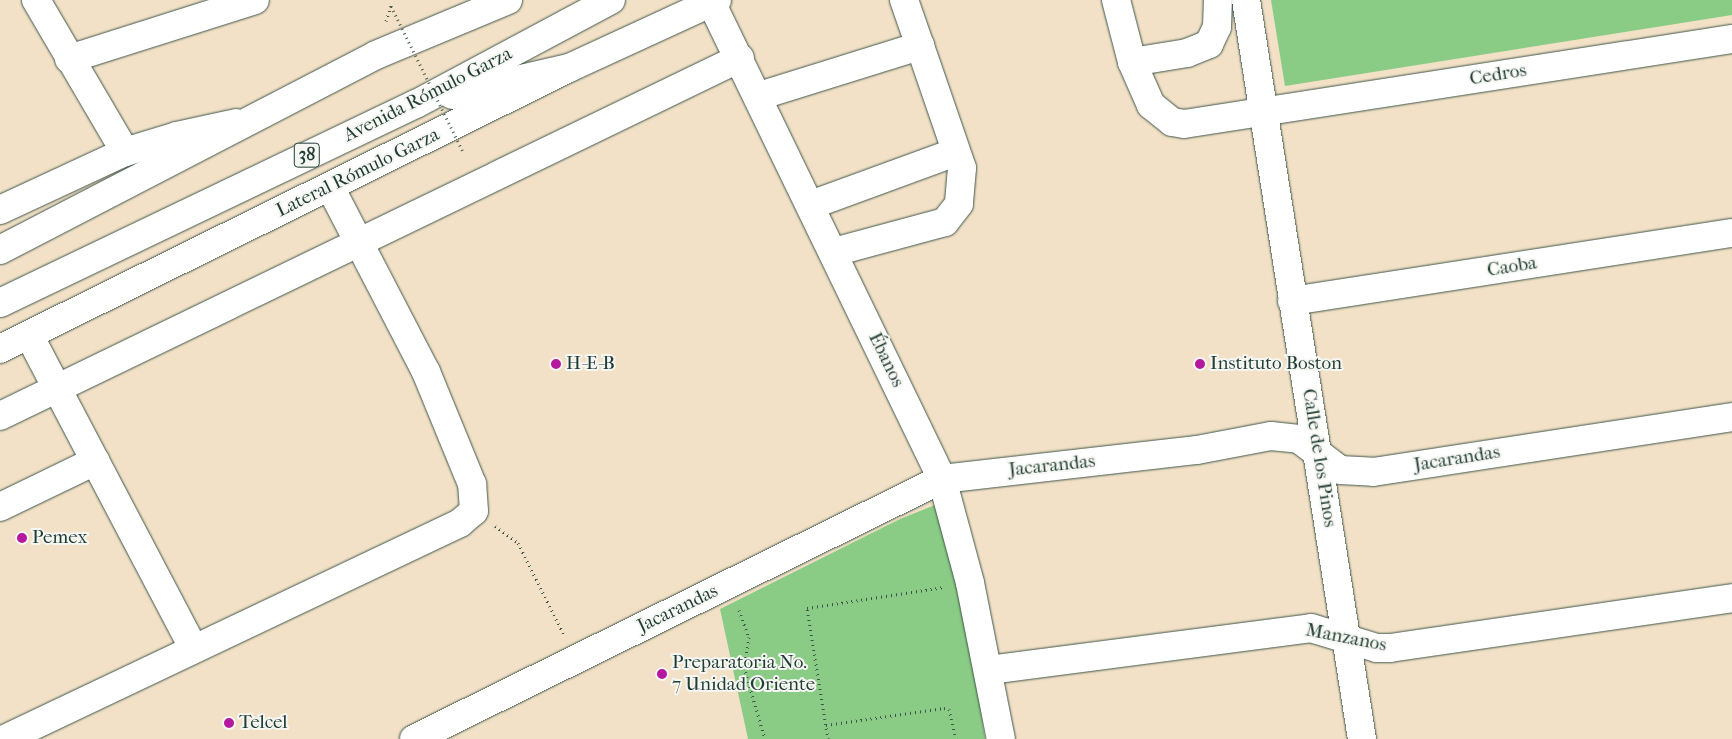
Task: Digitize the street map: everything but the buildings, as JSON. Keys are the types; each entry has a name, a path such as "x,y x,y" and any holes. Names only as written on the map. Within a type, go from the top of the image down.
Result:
{"street":[{"path":"36,0 125,152"},
{"path":"69,59 255,0"},
{"path":"0,250 376,55 508,0"},
{"name":"Avenida Rómulo Garza","path":"0,303 416,104 610,0"},
{"path":"834,252 945,222 959,204 962,168 904,0"},
{"name":"Cedros","path":"1116,0 1132,62 1151,105 1172,122 1198,124 1265,110 1732,39"},
{"path":"1132,62 1187,52 1209,44 1217,27 1218,0"},
{"name":"Calle de los Pinos","path":"1246,0 1265,110 1292,301 1319,455 1362,739"},
{"name":"Ébanos","path":"714,1 942,479 970,583 989,670 1001,739"},
{"name":"Lateral Rómulo Garza","path":"0,349 569,68 714,1"},
{"path":"758,96 920,46"},
{"path":"0,416 740,58"},
{"path":"416,104 569,68"},
{"path":"4,206 125,152 177,136 248,121"},
{"path":"811,205 956,152"},
{"path":"5,739 193,647 460,523 474,511 472,484 426,372 330,187"},
{"name":"Caoba","path":"1292,301 1732,233"},
{"path":"29,335 193,647"},
{"name":"Jacarandas","path":"414,739 942,479 1197,450 1271,436 1299,439 1340,470 1373,472 1732,417"},
{"path":"0,507 95,461"},
{"name":"Manzanos","path":"989,670 1296,628 1311,628 1347,637 1377,648 1390,648 1732,598"}],"path":[{"path":"391,6 463,152"},
{"path":"474,511 518,542 576,659"},
{"path":"828,739 807,608 970,583"},
{"path":"725,586 749,637 744,667 765,739"},
{"path":"826,725 944,708 948,709 956,739"}],"green space":[{"path":"1271,0 1732,0 1732,15 1285,86"},
{"path":"935,505 953,529 985,739 748,739 720,609 900,519"}],"place":[{"name":"H-E-B","path":"556,364"},
{"name":"Instituto Boston","path":"1200,364"},
{"name":"Pemex","path":"22,538"},
{"name":"Preparatoria No. 7 Unidad Oriente","path":"662,674"},
{"name":"Telcel","path":"229,723"}]}
